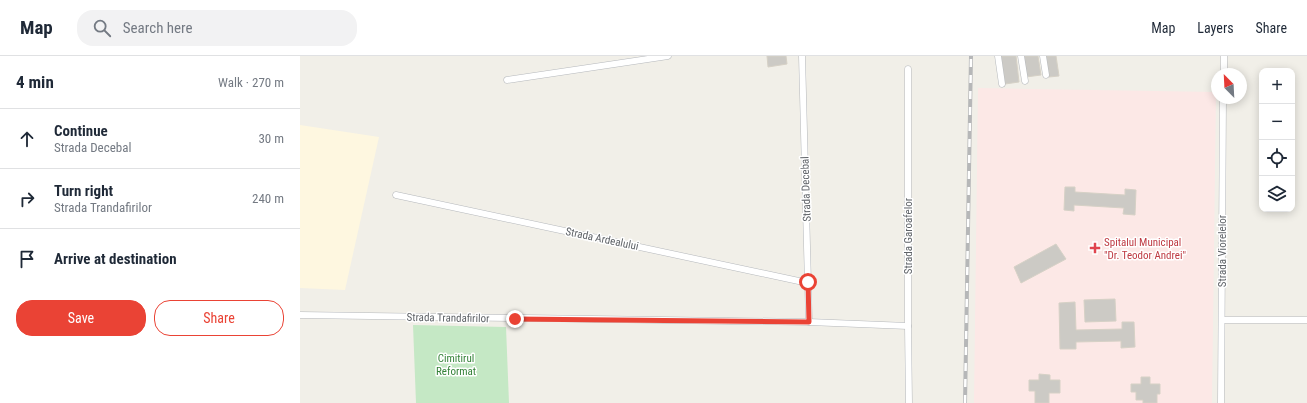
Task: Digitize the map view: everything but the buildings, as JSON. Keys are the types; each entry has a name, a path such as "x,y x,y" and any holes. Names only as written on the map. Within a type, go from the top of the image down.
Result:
{"street":[{"path":"507,80 668,56"},
{"name":"Strada Decebal","path":"802,56 809,322"},
{"path":"998,56 1002,84"},
{"path":"1021,56 1025,81"},
{"path":"1043,56 1046,75"},
{"path":"1224,56 1224,68"},
{"name":"Strada Garoafelor","path":"908,69 909,403"},
{"name":"Strada Viorelelor","path":"1221,403 1223,104"},
{"name":"Strada Ardealului","path":"396,195 808,282"},
{"name":"Strada Trandafirilor","path":"300,315 809,322 908,326"},
{"path":"1222,320 1307,320"}],"shaded area":[{"name":"Spitalul Municipal \"Dr. Teodor Andrei\"","path":"978,88 1211,92 1211,104 1216,104 1212,403 974,403"},
{"path":"300,125 379,137 345,290 300,288"}],"green space":[{"name":"Cimitirul Reformat","path":"413,325 506,327 509,403 416,403"}],"railway":[{"path":"965,403 971,56"}],"place":[{"name":"Spitalul Municipal \"Dr. Teodor Andrei\"","path":"1095,248"}],"route":[{"path":"515,319 809,322 808,282"}]}
